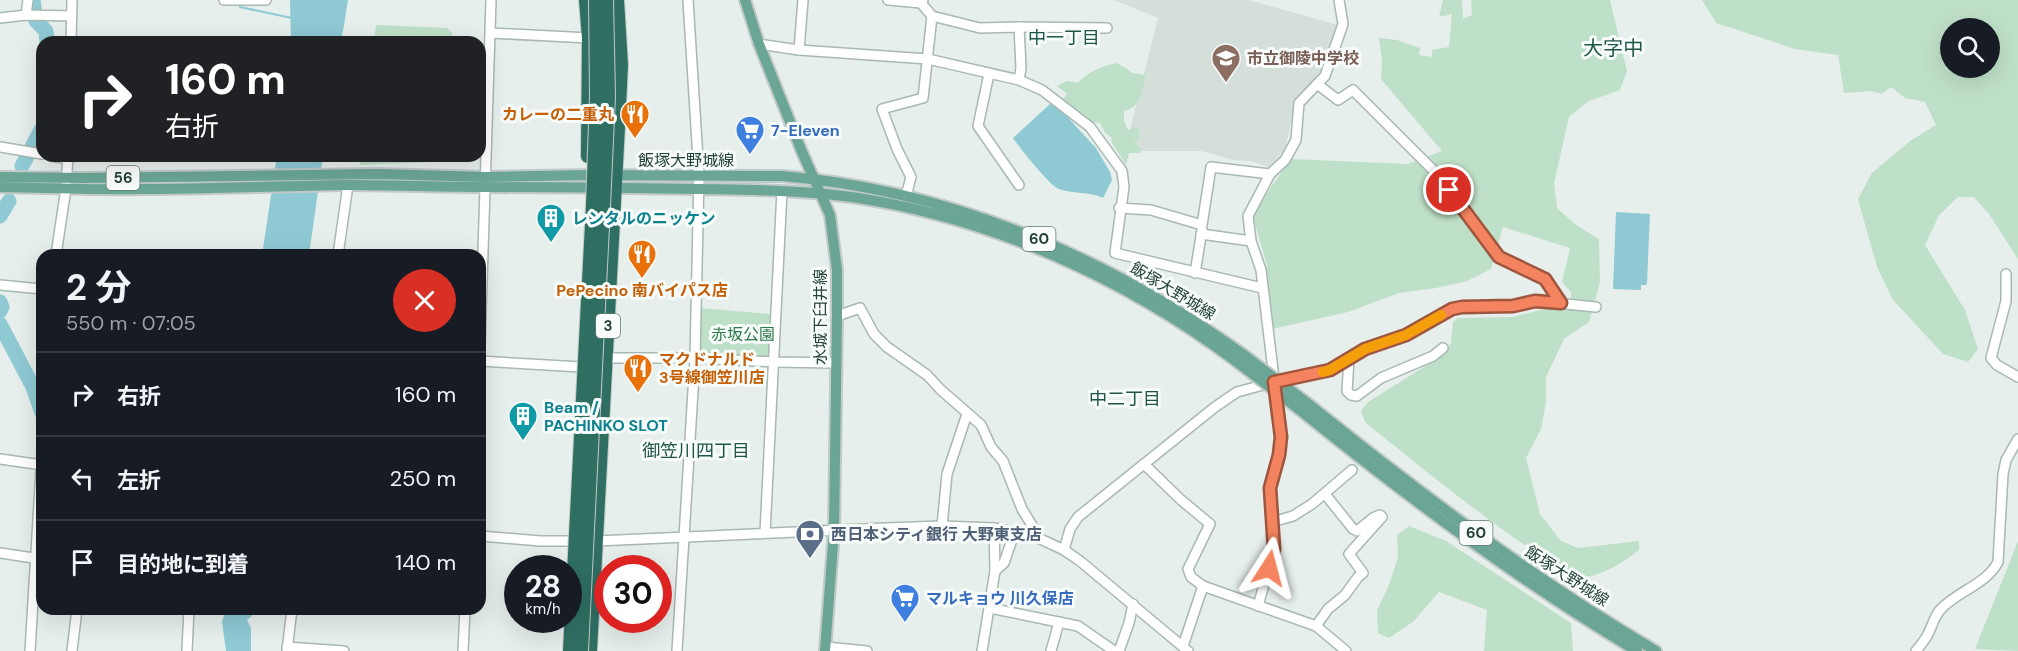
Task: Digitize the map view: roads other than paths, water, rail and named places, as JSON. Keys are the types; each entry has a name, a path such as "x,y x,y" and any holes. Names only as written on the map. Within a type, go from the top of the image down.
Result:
{"highway":[{"name":"3","path":"571,555 588,181 589,38 586,0"},
{"path":"568,651 592,217 597,96 596,0"},
{"path":"581,651 608,96 606,0"},
{"name":"3","path":"590,651 621,65 617,0"},
{"path":"567,633 568,651"}],"main road":[{"name":"水城下臼井線","path":"745,0 759,44 813,179 830,215 837,270 834,531 826,649"},
{"name":"56","path":"246,182 377,174 486,182"},
{"name":"飯塚大野城線","path":"588,181 699,175 782,176 813,179 882,190 980,217 1021,231 1081,257 1169,304 1459,522 1542,579 1656,651"},
{"name":"56","path":"0,177 66,183"},
{"name":"56","path":"0,187 66,183 246,182 378,186 588,181"},
{"name":"飯塚大野城線","path":"615,181 698,189 820,194 897,205 960,222 1037,249 1116,285 1241,358"},
{"name":"飯塚大野城線","path":"1303,406 1399,489 1595,626 1637,651"}],"street":[{"path":"26,15 28,0"},
{"path":"71,36 72,0"},
{"path":"224,0 266,0"},
{"path":"483,249 491,0"},
{"path":"677,651 695,358 699,175 688,0"},
{"path":"799,50 803,0"},
{"path":"888,0 922,1 932,16 923,98 882,109 897,149 911,177 906,196"},
{"path":"1258,606 1274,549 1270,488 1279,455 1281,437 1261,270 1251,241 1248,216 1270,174 1285,160 1296,140 1299,103 1325,76 1343,24 1339,0"},
{"path":"0,18 26,15 72,16"},
{"path":"932,16 980,28 1107,27"},
{"path":"1019,27 1019,80"},
{"path":"491,33 589,38"},
{"path":"759,44 799,50 928,59 1019,80 1042,90 1090,127 1122,171 1124,187 1119,208 1115,253 1262,288"},
{"path":"989,74 978,126 1019,185"},
{"path":"1317,84 1338,100 1353,90 1436,173 1499,257 1545,279 1561,303"},
{"path":"0,147 36,153"},
{"path":"57,249 68,162"},
{"path":"1195,273 1211,167 1270,174"},
{"path":"339,249 348,185"},
{"path":"765,533 782,191"},
{"path":"1119,208 1151,210 1202,230 1251,241"},
{"path":"2006,274 2006,301 1991,358 1997,365 2018,377"},
{"path":"0,285 36,288"},
{"path":"1064,550 1070,530 1078,517 1215,407 1238,392 1330,370 1365,349 1406,335 1452,309 1513,306 1535,301 1596,307"},
{"path":"837,316 860,308 874,334 886,347 927,375 981,425 991,447 1003,461 1022,509 1033,527 1034,536"},
{"path":"1349,359 1347,391 1357,396 1381,378 1433,356 1443,348"},
{"path":"607,358 695,358 835,363"},
{"path":"486,361 581,367"},
{"path":"942,526 947,474 967,414"},
{"path":"1916,651 1927,638 1938,612 1953,598 1994,570 1998,562 2003,474 2006,460 2018,439"},
{"path":"0,459 36,464"},
{"path":"1144,464 1210,524 1188,569 1191,577 1203,586 1316,626 1346,651"},
{"path":"1272,522 1293,516 1325,494 1352,470"},
{"path":"1316,626 1328,609 1345,595 1363,573 1349,554 1382,517 1380,515 1373,518 1357,531 1325,494"},
{"path":"486,536 597,541 942,526 1015,531 1034,536 1064,550 1186,649 1203,586"},
{"path":"982,651 995,571 993,528"},
{"path":"995,571 1004,562 1015,531"},
{"path":"0,553 36,559"},
{"path":"30,651 36,590"},
{"path":"1119,651 1133,604"},
{"path":"990,608 1078,626 1114,651"},
{"path":"72,651 76,615"},
{"path":"187,651 189,615"},
{"path":"291,615 287,649 344,651"},
{"path":"463,651 465,615"},
{"path":"1051,651 1059,622"},
{"path":"826,649 867,651"}],"water":[{"path":"290,0 348,0 342,36 291,36"},
{"path":"1050,104 1059,108 1096,148 1110,172 1112,180 1103,198 1057,188 1041,173 1013,138"},
{"path":"276,162 322,162 310,249 263,249"},
{"path":"1616,212 1650,214 1647,283 1641,285 1641,290 1613,289"},
{"path":"224,615 252,615 247,620 251,628 251,651 226,651 222,622"}],"waterway":[{"path":"33,0 36,21 46,31 46,36"},
{"path":"240,3 240,7 292,18"},
{"path":"22,166 36,139"},
{"path":"0,216 9,201"},
{"path":"0,302 2,307 0,311"},
{"path":"0,324 36,396"}],"place":[{"name":"市立御陵中学校","path":"1226,84"},
{"name":"カレーの二重丸","path":"635,140"},
{"name":"7-Eleven","path":"750,156"},
{"name":"レンタルのニッケン","path":"551,244"},
{"name":"PePecino 南バイパス店","path":"642,280"},
{"name":"マクドナルド 3号線御笠川店","path":"638,394"},
{"name":"Beam / PACHINKO SLOT","path":"523,442"},
{"name":"西日本シティ銀行 大野東支店","path":"810,560"},
{"name":"マルキョウ 川久保店","path":"905,624"}],"district":[{"name":"中一丁目","path":"1064,38"},
{"name":"大字中","path":"1613,48"},
{"name":"中二丁目","path":"1125,399"},
{"name":"御笠川四丁目","path":"696,451"}],"park label":[{"name":"赤坂公園","path":"743,334"}]}
